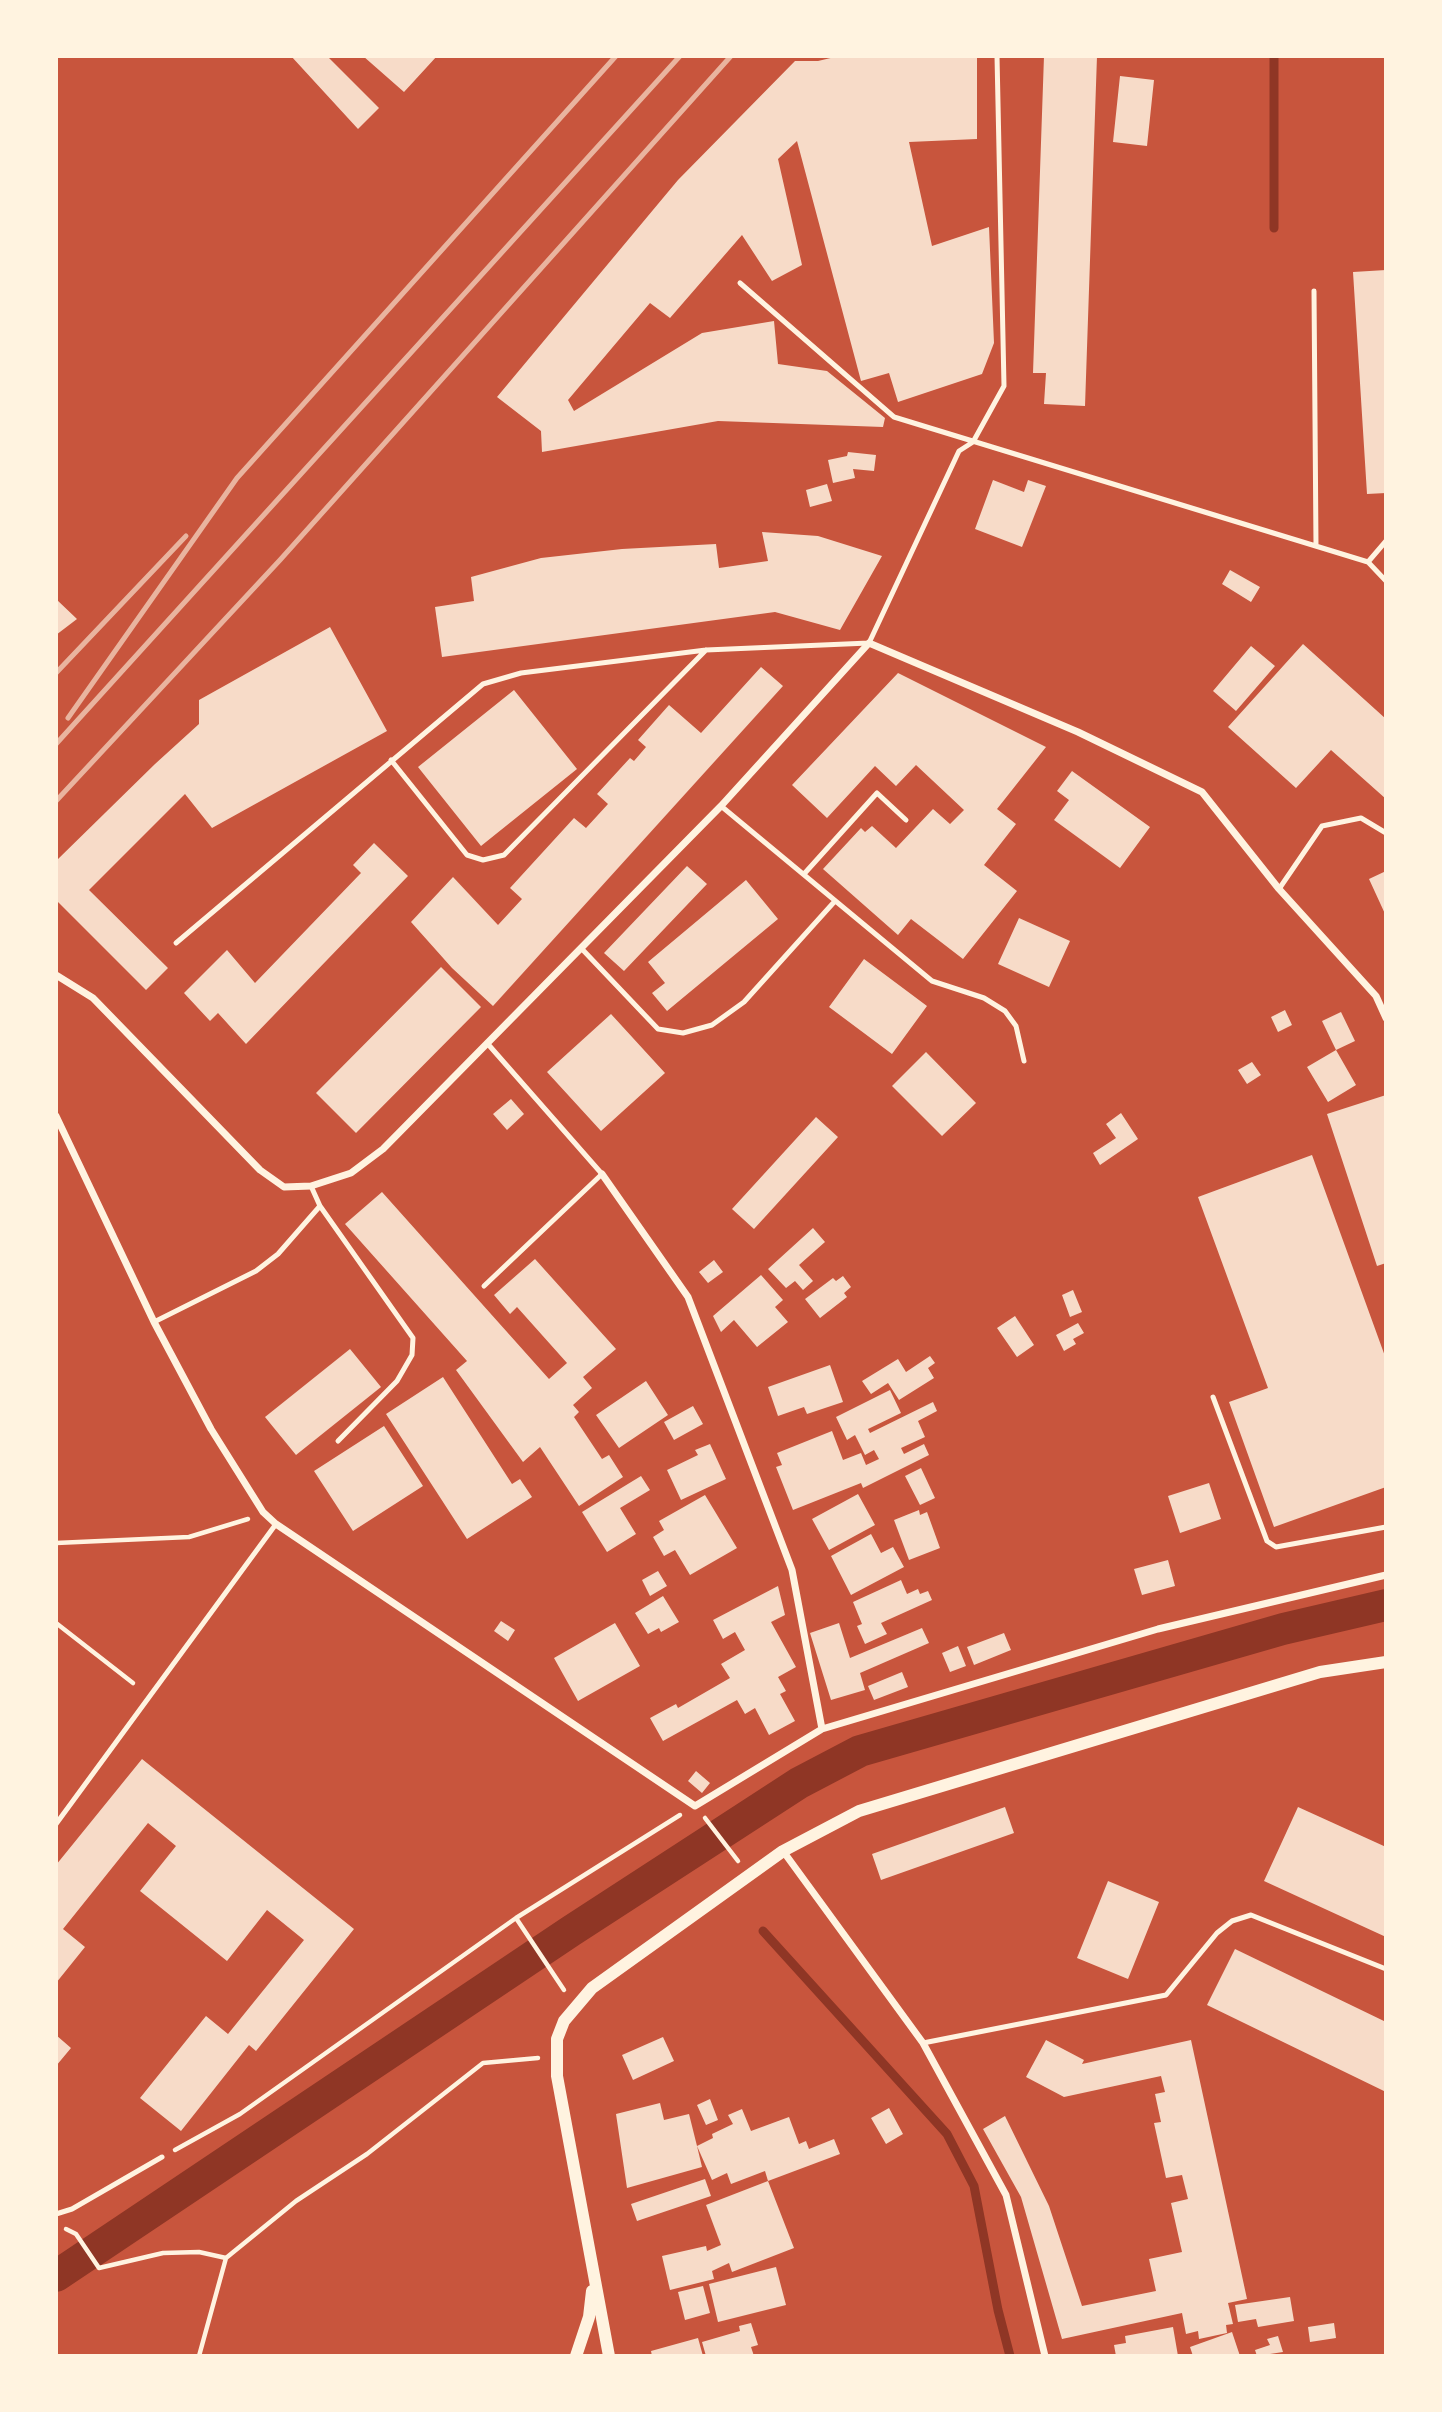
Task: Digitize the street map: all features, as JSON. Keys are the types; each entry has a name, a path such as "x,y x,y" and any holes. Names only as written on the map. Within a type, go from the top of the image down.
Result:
{"street":[{"path":"56,975 93,998 260,1170 284,1187 311,1186 351,1173 383,1149 721,806 869,643 1078,732 1202,792 1279,889 1376,996 1386,1018"},
{"path":"56,1116 154,1322 211,1429 263,1512 276,1524 695,1805 822,1729 1158,1629 1386,1575"},
{"path":"602,1174 688,1297 792,1570 822,1729"},
{"path":"609,2356 558,2093 556,2058 557,2039 574,2006 592,1988 783,1851 859,1811 900,1796 1320,1672 1386,1661"},
{"path":"783,1851 923,2043 1006,2195 1045,2356"},
{"path":"576,2356 589,2317 593,2277"}],"lane":[{"path":"176,943 483,684 521,673 706,650 869,643 959,451 973,442 1004,387 997,56"},
{"path":"740,283 894,417 1367,562 1386,582"},
{"path":"1314,291 1316,546"},
{"path":"1367,562 1386,541"},
{"path":"391,760 467,855 483,860 504,855 706,650"},
{"path":"804,874 877,793 906,820"},
{"path":"721,806 932,981 984,998 1005,1011 1016,1026 1024,1061"},
{"path":"1279,889 1322,826 1361,818 1386,833"},
{"path":"581,948 659,1029 683,1033 712,1025 744,1002 835,901"},
{"path":"484,1286 602,1174 487,1043"},
{"path":"311,1186 320,1206 413,1338 412,1355 397,1381 338,1441"},
{"path":"154,1322 256,1270 278,1254 320,1206"},
{"path":"1213,1397 1267,1541 1276,1547 1386,1527"},
{"path":"56,1824 276,1524"},
{"path":"923,2043 1166,1995 1217,1933 1232,1921 1251,1915 1386,1969"},
{"path":"56,2214 72,2209 162,2157"}],"path":[{"path":"56,1543 189,1536 263,1512"},
{"path":"56,1623 133,1684"},
{"path":"162,2157 240,2114 516,1918 695,1805"},
{"path":"705,1818 729,1849"},
{"path":"516,1918 574,2006"},
{"path":"199,2356 226,2258 296,2201 367,2154 482,2063 556,2058"},
{"path":"76,2234 99,2268 163,2253 199,2252 226,2258"}],"building":[{"path":"291,56 327,56 379,108 358,129"},
{"path":"363,56 437,56 404,92"},
{"path":"839,56 977,56 977,139 909,142 932,246 989,227 994,343 982,374 898,402 889,373 861,381 797,141 778,159 802,265 772,281 742,235 670,318 650,303 568,400 574,411 702,333 774,321 778,364 827,371 885,418 883,427 718,421 542,452 541,431 497,397 678,180 795,61 818,61"},
{"path":"1044,56 1097,56 1085,406 1044,404 1046,373 1033,373"},
{"path":"1120,76 1154,80 1147,146 1113,142"},
{"path":"1386,270 1386,493 1367,494 1353,272"},
{"path":"848,452 876,455 874,471 853,469 855,478 833,483 828,460 847,456"},
{"path":"993,480 1024,492 1028,480 1046,486 1022,547 975,529"},
{"path":"827,484 832,501 810,507 806,490"},
{"path":"762,532 818,536 882,556 840,630 775,612 442,657 435,607 474,601 471,577 541,558 622,549 716,544 719,568 768,561"},
{"path":"1230,570 1260,587 1251,602 1222,584"},
{"path":"56,599 77,619 56,635"},
{"path":"330,627 387,731 212,828 185,794 89,890 168,968 146,990 56,900 56,861 199,724 199,700"},
{"path":"1303,644 1386,719 1386,799 1331,750 1296,788 1228,727"},
{"path":"1251,646 1275,666 1236,711 1213,691"},
{"path":"761,667 783,686 493,1006 452,968 411,922 453,877 498,925 522,899 510,888 574,818 586,828 608,804 597,794 630,758 634,761 646,747 638,740 669,705 701,733"},
{"path":"898,673 1046,747 997,809 1016,824 984,865 1017,891 963,959 911,919 898,935 823,869 861,828 865,832 872,826 896,848 933,809 950,824 964,810 916,765 896,786 875,766 827,818 792,785"},
{"path":"514,690 577,769 481,846 418,767"},
{"path":"1072,771 1150,827 1120,868 1054,820 1069,800 1057,791"},
{"path":"374,843 408,876 246,1044 218,1013 210,1021 184,993 227,950 255,983 361,873 353,865"},
{"path":"687,866 707,884 624,971 604,953"},
{"path":"1386,871 1386,916 1369,879"},
{"path":"746,880 778,919 667,1011 652,993 665,983 648,962"},
{"path":"1019,918 1070,941 1049,987 998,964"},
{"path":"864,959 927,1006 892,1054 829,1007"},
{"path":"441,967 481,1007 356,1133 316,1093"},
{"path":"1285,1010 1292,1025 1278,1032 1271,1017"},
{"path":"1341,1012 1355,1041 1336,1050 1322,1021"},
{"path":"611,1014 665,1073 601,1131 547,1072"},
{"path":"1336,1050 1356,1085 1328,1102 1307,1067"},
{"path":"926,1052 976,1103 942,1136 892,1086"},
{"path":"1252,1062 1261,1075 1247,1084 1238,1070"},
{"path":"1386,1095 1386,1263 1377,1266 1327,1114"},
{"path":"511,1099 524,1114 507,1130 493,1114"},
{"path":"1121,1113 1138,1139 1100,1165 1093,1153 1116,1138 1106,1124"},
{"path":"816,1117 838,1137 754,1229 732,1209"},
{"path":"1312,1155 1386,1359 1386,1487 1274,1527 1229,1402 1268,1388 1198,1197"},
{"path":"382,1192 549,1379 567,1363 517,1307 510,1314 494,1295 535,1259 616,1349 583,1377 592,1388 573,1405 579,1412 574,1417 602,1459 609,1455 623,1477 579,1506 540,1447 523,1462 456,1370 467,1361 345,1224"},
{"path":"813,1228 825,1242 799,1265 813,1281 803,1290 795,1281 786,1288 768,1269"},
{"path":"714,1260 723,1272 708,1283 699,1272"},
{"path":"761,1275 783,1300 775,1307 788,1322 757,1347 734,1320 721,1332 713,1316"},
{"path":"843,1276 851,1287 844,1293 847,1297 820,1318 805,1299 833,1278 836,1281"},
{"path":"1073,1290 1082,1312 1070,1317 1062,1295"},
{"path":"1015,1316 1034,1345 1017,1357 997,1328"},
{"path":"1078,1323 1084,1333 1073,1339 1076,1344 1064,1351 1056,1335"},
{"path":"350,1349 381,1387 296,1455 265,1417"},
{"path":"930,1356 935,1363 928,1368 934,1378 899,1400 888,1383 871,1394 862,1381 898,1359 906,1372"},
{"path":"830,1365 843,1402 807,1414 804,1407 778,1416 768,1387"},
{"path":"443,1377 512,1484 520,1479 532,1497 467,1539 386,1414"},
{"path":"646,1381 668,1415 619,1448 596,1415"},
{"path":"890,1390 901,1413 868,1429 870,1433 933,1402 937,1411 918,1421 925,1437 901,1448 904,1454 924,1444 929,1455 863,1488 861,1483 793,1510 776,1467 782,1465 777,1453 832,1431 843,1460 861,1453 866,1465 879,1459 874,1450 865,1455 855,1435 847,1440 836,1417"},
{"path":"693,1406 703,1424 674,1440 664,1422"},
{"path":"384,1426 423,1486 353,1531 314,1471"},
{"path":"710,1444 726,1479 681,1500 667,1470 698,1455 695,1450"},
{"path":"921,1468 935,1498 920,1505 905,1476"},
{"path":"641,1476 650,1490 620,1508 636,1534 607,1552 582,1512"},
{"path":"1209,1483 1221,1519 1180,1533 1168,1496"},
{"path":"858,1494 875,1525 829,1550 812,1519"},
{"path":"705,1495 737,1548 690,1575 675,1550 664,1556 653,1537 664,1530 659,1521"},
{"path":"919,1510 920,1515 927,1512 940,1548 909,1560 894,1520"},
{"path":"871,1534 881,1553 893,1547 904,1567 851,1595 831,1556"},
{"path":"1168,1560 1175,1586 1142,1595 1134,1569"},
{"path":"658,1571 667,1586 650,1596 642,1580"},
{"path":"901,1580 907,1594 918,1589 920,1594 928,1591 932,1600 881,1623 887,1634 865,1644 857,1626 862,1624 853,1602"},
{"path":"778,1586 785,1615 771,1622 796,1667 778,1677 786,1691 780,1694 795,1721 769,1735 755,1708 745,1714 737,1700 663,1741 650,1718 676,1704 678,1708 730,1678 721,1664 745,1650 735,1632 723,1639 713,1620"},
{"path":"663,1596 679,1622 661,1632 659,1628 648,1634 635,1613"},
{"path":"501,1621 515,1630 508,1641 494,1631"},
{"path":"615,1623 640,1666 578,1701 554,1658"},
{"path":"839,1623 850,1658 922,1628 929,1643 860,1673 865,1690 831,1700 810,1633"},
{"path":"1004,1633 1011,1650 974,1665 967,1647"},
{"path":"958,1646 966,1666 950,1672 942,1653"},
{"path":"902,1672 908,1687 874,1700 868,1686"},
{"path":"142,1759 354,1929 256,2051 249,2045 181,2131 140,2098 206,2016 228,2034 304,1940 267,1910 227,1961 140,1891 176,1846 148,1823 63,1929 85,1947 56,1983 56,1865"},
{"path":"696,1771 710,1783 702,1793 688,1781"},
{"path":"1005,1807 1014,1833 881,1880 872,1854"},
{"path":"1298,1807 1386,1847 1386,1937 1264,1881"},
{"path":"1108,1881 1159,1902 1128,1979 1077,1958"},
{"path":"1235,1949 1386,2022 1386,2092 1207,2005"},
{"path":"56,2035 71,2048 56,2066"},
{"path":"663,2037 674,2061 633,2080 622,2055"},
{"path":"1046,2040 1084,2060 1082,2064 1191,2040 1247,2299 1228,2303 1233,2324 1226,2325 1227,2333 1199,2339 1198,2331 1186,2334 1182,2313 1062,2339 1021,2197 983,2129 1005,2116 1049,2206 1082,2306 1156,2291 1149,2259 1182,2252 1171,2203 1188,2199 1182,2175 1166,2178 1154,2123 1161,2122 1155,2094 1165,2092 1161,2076 1064,2097 1026,2077"},
{"path":"710,2099 718,2120 706,2125 697,2105"},
{"path":"660,2103 664,2120 689,2114 702,2167 627,2188 616,2114"},
{"path":"889,2108 903,2134 886,2144 871,2118"},
{"path":"742,2109 751,2131 789,2117 799,2144 806,2141 809,2149 834,2139 840,2154 768,2181 765,2171 731,2184 727,2173 712,2180 697,2146 713,2138 712,2134 733,2124 728,2115"},
{"path":"705,2179 711,2196 637,2221 631,2204"},
{"path":"768,2181 794,2248 732,2272 729,2263 712,2271 714,2279 670,2290 662,2256 706,2246 707,2251 721,2245 706,2205"},
{"path":"776,2267 786,2305 718,2322 709,2284"},
{"path":"703,2286 710,2313 685,2320 678,2292"},
{"path":"1290,2297 1294,2321 1258,2327 1256,2319 1238,2322 1235,2305"},
{"path":"751,2323 758,2345 751,2347 754,2356 706,2356 702,2342 740,2331 739,2326"},
{"path":"1334,2323 1336,2338 1310,2342 1308,2327"},
{"path":"1173,2327 1178,2356 1116,2356 1114,2345 1126,2343 1125,2336"},
{"path":"1232,2332 1240,2356 1193,2356 1190,2347"},
{"path":"1278,2336 1283,2352 1257,2356 1255,2350 1270,2345 1267,2339"},
{"path":"698,2338 703,2356 652,2356 651,2351"}],"waterway":[{"path":"1274,56 1274,228"},
{"path":"56,2276 571,1931 799,1783 860,1751 1283,1629 1386,1605"},
{"path":"763,1931 947,2134 974,2186 998,2310 1010,2356"}],"railway":[{"path":"68,718 237,478 616,56"},
{"path":"56,744 680,56"},
{"path":"56,801 280,560 731,56"},
{"path":"56,673 186,536"}]}
